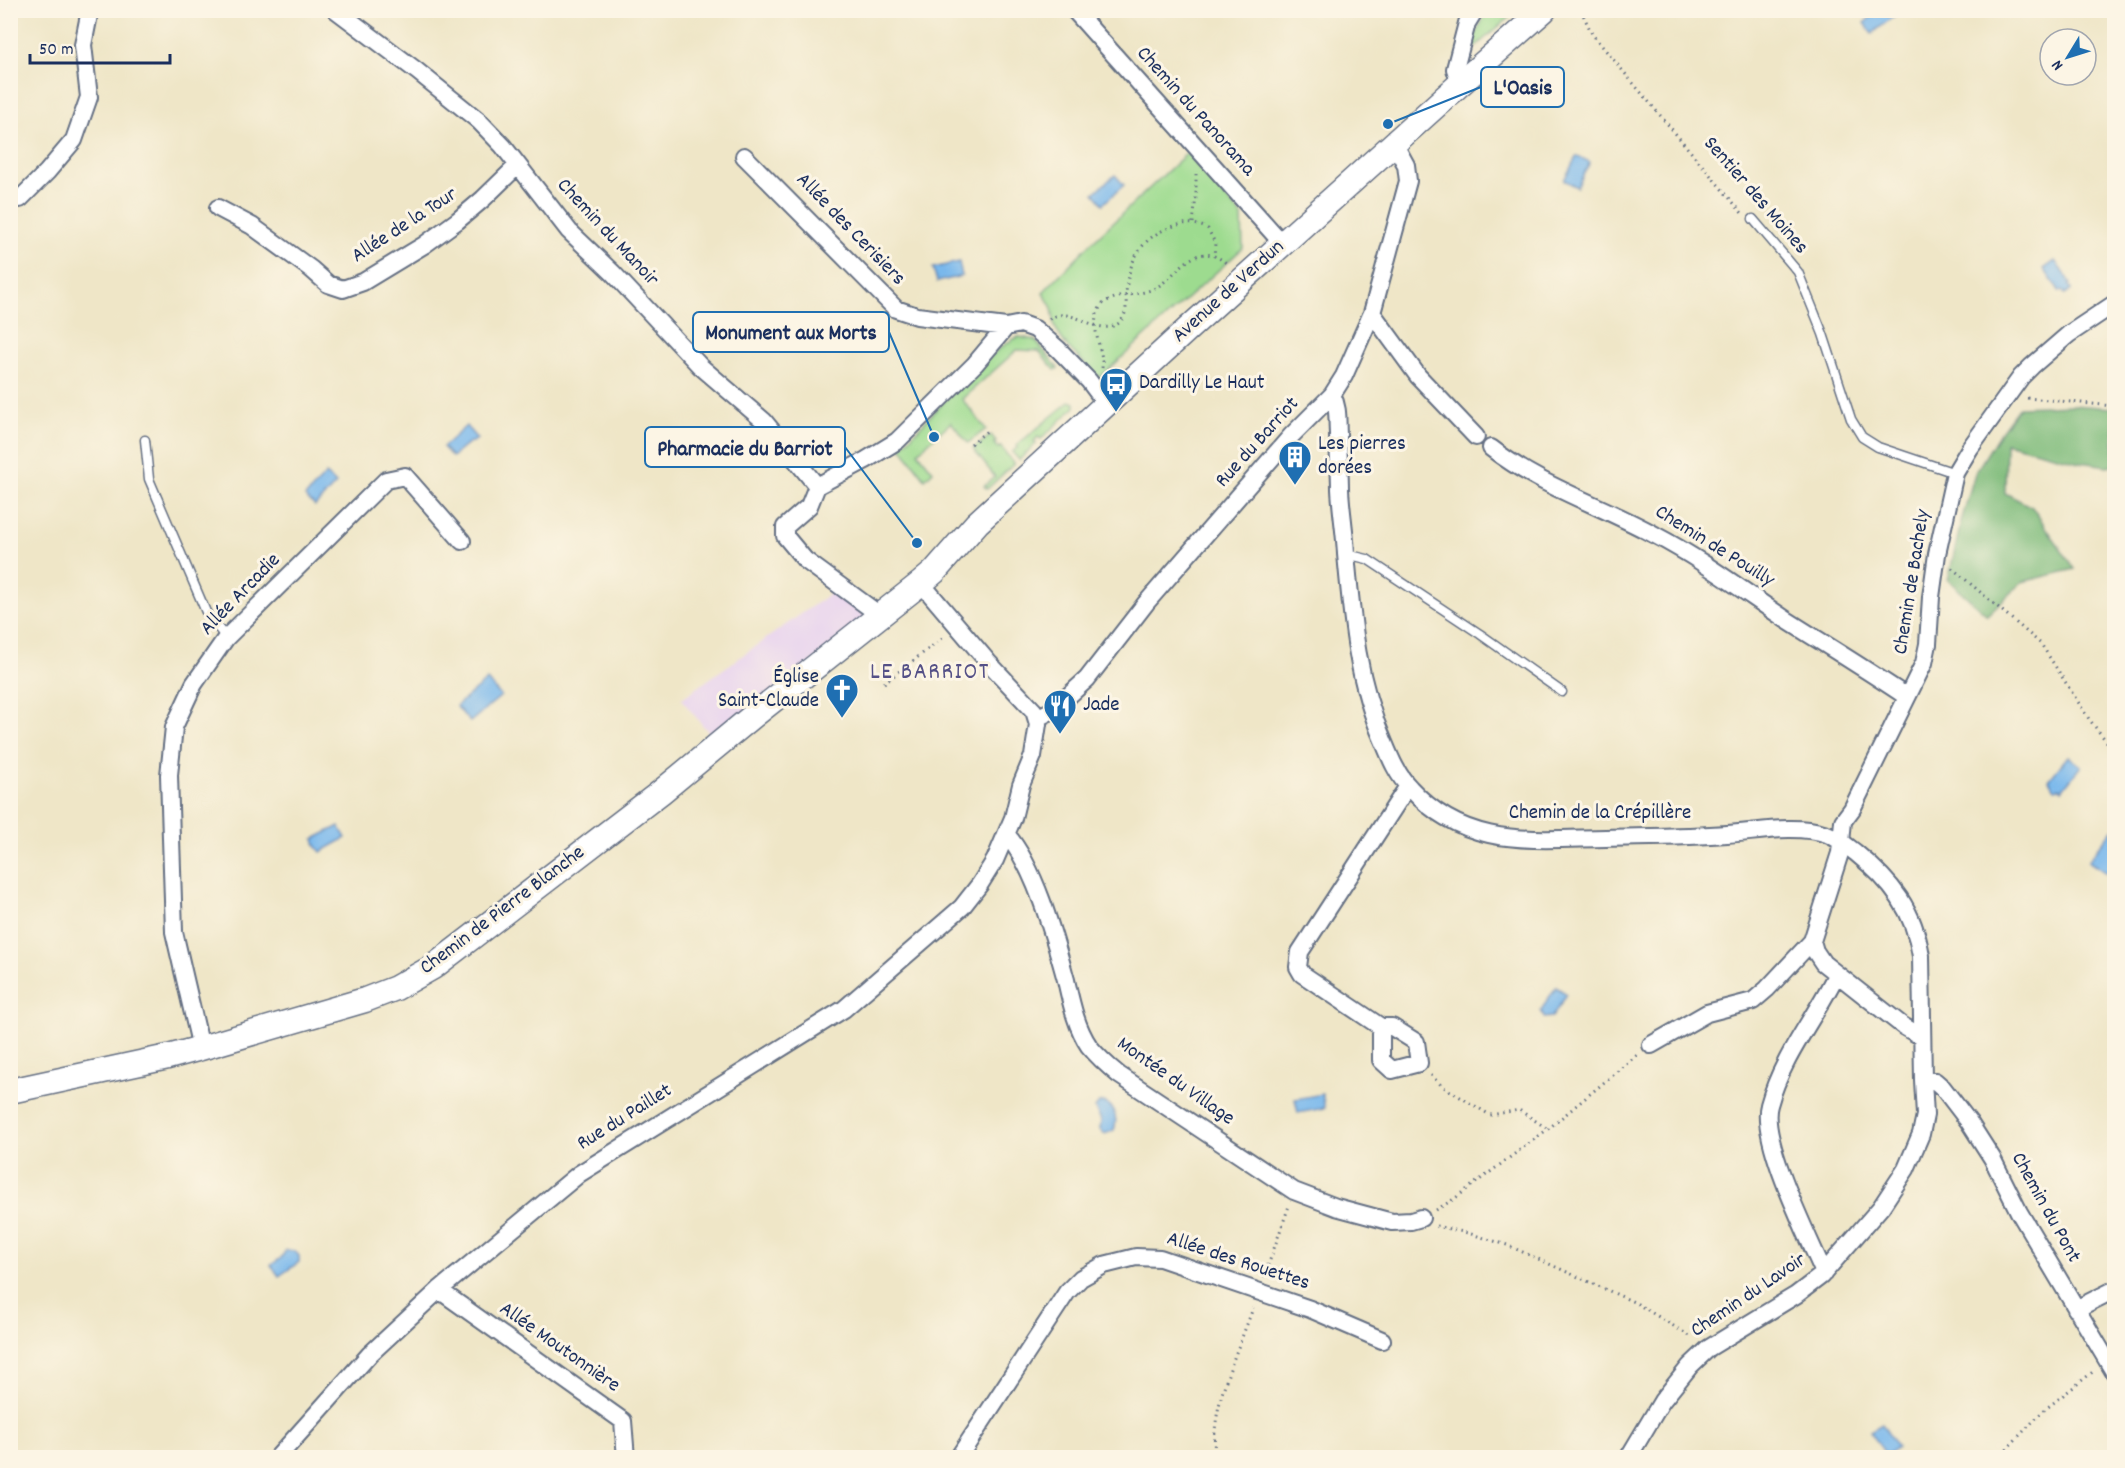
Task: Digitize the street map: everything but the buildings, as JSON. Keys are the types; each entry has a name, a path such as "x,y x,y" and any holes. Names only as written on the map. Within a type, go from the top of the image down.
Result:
{"street":[{"path":"20,199 74,140 89,97 83,45 90,10"},
{"name":"Chemin du Manoir","path":"336,10 465,109 503,146 569,231 613,273 700,366 764,421 813,480"},
{"name":"Chemin du Panorama","path":"1074,10 1282,243"},
{"path":"1460,84 1455,69 1467,23 1475,10"},
{"name":"Avenue de Verdun","path":"921,583 934,572 977,523 1282,243 1545,10"},
{"name":"Rue du Barriot","path":"1037,718 1053,710 1087,679 1146,603 1292,436 1332,395 1344,376 1372,313 1408,181 1406,165 1394,143"},
{"name":"Allée des Cerisiers","path":"744,156 896,309 917,316 1006,327 1020,324 1035,329"},
{"name":"Allée de la Tour","path":"218,208 252,226 328,284 343,289 363,282 424,245 483,199 518,165"},
{"name":"Chemin de Bachely","path":"1842,842 1843,821 1852,809 1924,663 1937,554 1955,473 1970,448 2021,377 2069,334 2115,304"},
{"path":"1372,313 1418,376 1476,437"},
{"path":"881,616 805,560 785,536 785,527 809,506 813,480 866,460 897,441 975,364 1006,327"},
{"path":"1035,329 1089,381 1107,405"},
{"name":"Chemin de la Crépillère","path":"1332,395 1338,414 1341,503 1353,627 1364,686 1372,716 1394,765 1408,786 1429,806 1455,823 1503,838 1698,836 1804,830 1827,835 1842,842 1885,879 1913,919 1922,956 1922,1037"},
{"name":"Chemin de Pouilly","path":"1491,448 1517,468 1645,529 1684,552 1907,697"},
{"name":"Allée Arcadie","path":"201,1048 174,932 169,775 174,727 194,684 226,638 386,480 405,476 462,541"},
{"path":"921,583 975,647 1034,711 1037,718"},
{"name":"Chemin de Pierre Blanche","path":"10,1091 201,1048 365,1000 396,988 433,968 661,792 921,583"},
{"name":"Rue du Paillet","path":"277,1458 370,1354 439,1290 579,1174 844,1009 962,907 995,860 1007,835 1021,785 1034,756 1037,718"},
{"path":"1381,1027 1381,1060 1392,1070 1419,1063 1416,1042 1392,1027 1381,1027 1302,974 1298,968 1300,952 1408,786"},
{"name":"Montée du Village","path":"1007,835 1016,845 1041,901 1075,1014 1088,1044 1102,1061 1119,1075 1294,1191 1336,1207 1392,1222 1416,1220"},
{"path":"1651,1045 1707,1013 1753,1001 1767,989 1812,941 1842,842"},
{"path":"1812,941 1823,963 1836,975 1903,1026 1922,1037"},
{"path":"1824,1273 1785,1185 1767,1124 1768,1106 1784,1067 1836,975"},
{"name":"Chemin du Lavoir","path":"1628,1458 1671,1388 1689,1366 1709,1348 1796,1295 1824,1273 1881,1207 1906,1169 1921,1134 1925,1115 1922,1037"},
{"name":"Chemin du Pont","path":"1923,1080 1935,1082 1943,1088 1969,1122 1992,1158 2019,1212 2111,1367"},
{"name":"Allée des Rouettes","path":"958,1458 1061,1299 1077,1282 1094,1270 1124,1259 1160,1258 1310,1309 1382,1340"},
{"name":"Allée Moutonnière","path":"439,1290 623,1420 626,1458"},
{"path":"2076,1309 2115,1290"}],"lane":[{"name":"Sentier des Moines","path":"1753,219 1798,272 1823,334 1851,419 1862,437 1878,447 1955,473"},
{"path":"145,441 149,479 153,490 206,612 226,638"},
{"path":"1346,554 1367,559 1562,692"}],"path":[{"name":"Sentier des Moines","path":"1581,10 1592,34 1746,218 1753,219"},
{"path":"1192,223 1196,197 1196,167"},
{"path":"1035,329 1053,316 1064,315 1075,316 1084,323 1095,325 1107,326 1119,322 1125,315 1130,265 1149,238 1167,228 1192,223 1208,230 1215,243 1214,257"},
{"path":"1101,374 1102,360 1095,325 1103,303 1110,299 1145,293 1157,288 1195,256 1214,257 1226,263"},
{"path":"2007,397 2115,406"},
{"path":"971,444 987,431"},
{"path":"1937,554 2041,644 2089,719 2115,751"},
{"path":"884,683 945,636"},
{"path":"1416,1220 1454,1199 1548,1129 1651,1045"},
{"path":"1419,1063 1442,1086 1490,1115 1519,1110 1548,1129"},
{"path":"1215,1458 1216,1413 1294,1191"},
{"path":"1416,1220 1507,1245 1636,1303 1709,1348"},
{"path":"1998,1458 2043,1411 2111,1367"}],"shaded area":[{"path":"835,590 867,618 715,740 681,699"}],"green space":[{"path":"1487,11 1507,11 1511,16 1469,52 1468,50"},
{"path":"1187,153 1242,216 1243,248 1099,378 1060,336 1055,327 1052,308 1043,292 1091,243"},
{"path":"1019,337 1035,340 1058,368 1055,370 1039,351 1017,350 962,399 986,429 968,443 951,422 918,452 933,471 925,479 901,447 976,369 1007,343"},
{"path":"1070,401 1075,403 1075,407 1041,439 1038,437 1034,441 1036,444 1019,460 1012,452 1018,447 1017,445"},
{"path":"2072,405 2114,408 2114,467 2080,462 2006,443 2005,493 2032,507 2075,569 2022,582 1987,615 1948,580 1975,473 2019,407"},
{"path":"991,435 996,441 994,443 998,448 1001,447 1014,464 987,489 984,486 995,477 973,449"}],"water":[{"path":"1878,11 1899,12 1872,34 1864,23"},
{"path":"1577,156 1590,162 1577,187 1564,180"},
{"path":"1115,175 1124,185 1103,204 1094,193"},
{"path":"2055,261 2071,284 2069,285 2072,289 2065,294 2062,290 2060,292 2044,269"},
{"path":"959,262 962,276 937,282 933,268"},
{"path":"466,426 477,439 452,457 443,447"},
{"path":"326,474 336,484 315,506 305,497"},
{"path":"487,680 501,696 470,722 456,706"},
{"path":"2068,756 2081,766 2062,790 2055,789 2049,780"},
{"path":"339,826 346,838 321,852 314,839"},
{"path":"2114,830 2114,878 2088,861"},
{"path":"1556,987 1567,994 1552,1017 1544,1018 1541,1010"},
{"path":"1322,1094 1325,1108 1298,1113 1295,1099"},
{"path":"1104,1102 1115,1114 1116,1122 1114,1130 1105,1134 1100,1130 1101,1120 1095,1108 1099,1103"},
{"path":"286,1250 295,1251 299,1256 299,1262 279,1276 271,1265 281,1258"},
{"path":"1882,1424 1897,1447 1886,1455 1870,1431"}],"place":[{"name":"L'Oasis","path":"1388,124"},
{"name":"Dardilly Le Haut","path":"1116,413"},
{"name":"Monument aux Morts","path":"934,437"},
{"name":"Les pierres dorées","path":"1295,486"},
{"name":"Pharmacie du Barriot","path":"917,543"},
{"name":"Église Saint-Claude","path":"842,719"},
{"name":"Jade","path":"1060,735"}],"district":[{"name":"LE BARRIOT","path":"930,673"}]}
